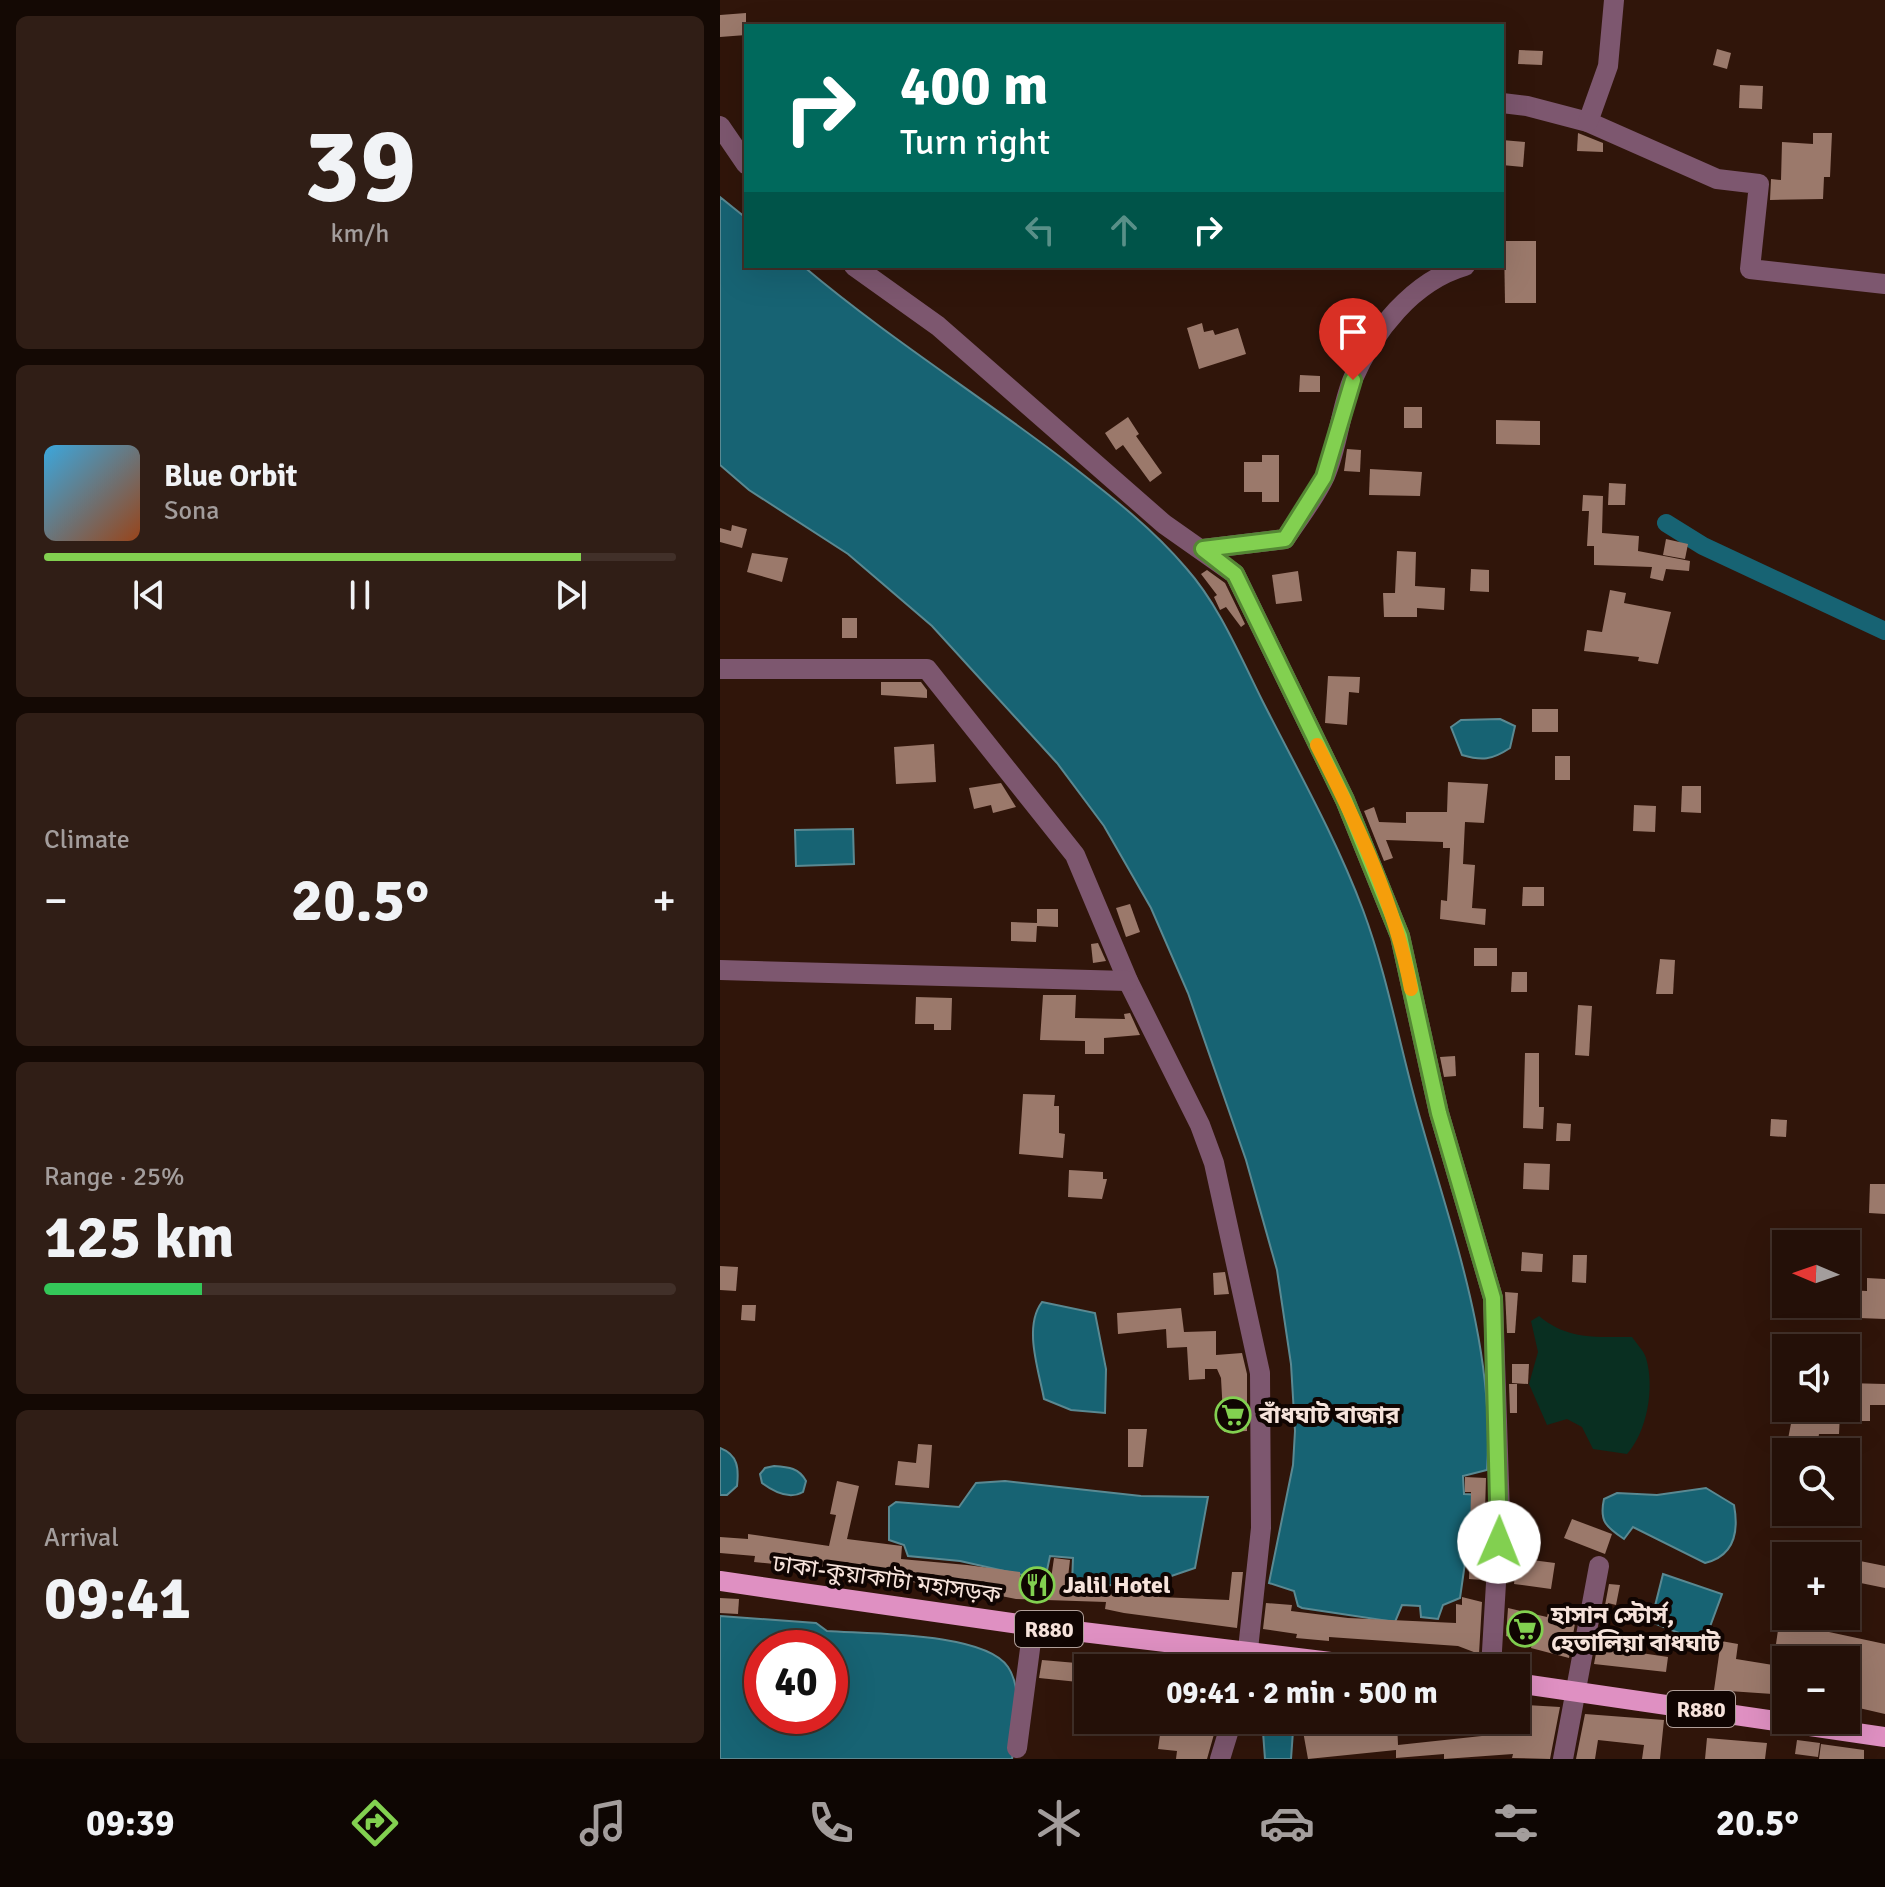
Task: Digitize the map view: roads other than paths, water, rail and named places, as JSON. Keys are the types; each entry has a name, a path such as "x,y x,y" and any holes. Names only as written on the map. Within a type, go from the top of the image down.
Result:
{"main road":[{"name":"ঢাকা-কুয়াকাটা মহাসড়ক","path":"720,1581 1205,1654"},
{"name":"R880","path":"1530,1685 1885,1737"}],"street":[{"path":"1588,122 1608,66 1614,0"},
{"path":"1504,103 1588,122 1717,179 1759,184 1750,269 1885,284"},
{"path":"720,126 744,161"},
{"path":"857,268 938,326 1164,524 1235,574 1345,800 1400,936 1455,1178 1486,1265 1493,1298 1500,1515 1492,1654"},
{"path":"1203,549 1285,539 1324,477 1353,380 1383,329 1405,299 1439,274 1458,268"},
{"path":"720,669 927,669 1075,855 1128,981 1200,1125 1214,1163 1260,1373 1261,1528 1249,1654"},
{"path":"720,970 1128,981"},
{"path":"1563,1759 1599,1566"},
{"path":"1017,1748 1033,1626"},
{"path":"1220,1759 1228,1734"}],"water":[{"path":"720,197 744,216 744,268 805,268 1117,502 1173,554 1198,582 1219,614 1316,804 1363,910 1467,1283 1484,1375 1488,1422 1487,1470 1463,1476 1464,1494 1483,1495 1483,1512 1467,1517 1467,1549 1460,1598 1443,1605 1438,1619 1421,1617 1420,1606 1402,1605 1395,1622 1302,1608 1298,1606 1294,1591 1269,1583 1293,1465 1295,1431 1291,1364 1277,1270 1246,1160 1188,993 1151,908 1104,826 1057,763 932,626 848,554 749,490 720,465"},
{"path":"1500,719 1515,726 1510,748 1487,758 1462,755 1451,727 1461,720"},
{"path":"853,829 854,864 796,866 795,830"},
{"path":"1042,1302 1095,1313 1106,1369 1105,1413 1071,1410 1044,1399 1033,1336 1036,1312"},
{"path":"720,1448 731,1454 737,1468 737,1486 727,1495 720,1495"},
{"path":"774,1466 800,1473 806,1481 803,1492 787,1495 762,1483 760,1474 765,1468"},
{"path":"1005,1481 1141,1496 1208,1497 1195,1568 1142,1586 1072,1584 1073,1558 1050,1556 1045,1580 960,1561 908,1556 904,1545 889,1540 889,1507 896,1502 959,1507 976,1483"},
{"path":"1706,1488 1734,1505 1736,1524 1728,1549 1715,1560 1705,1563 1633,1527 1624,1539 1608,1527 1603,1518 1604,1499 1617,1493 1657,1495"},
{"path":"1663,1574 1722,1594 1704,1643 1651,1622"},
{"path":"720,1616 816,1623 826,1630 744,1630 744,1734 848,1734 848,1632 896,1634 976,1647 995,1656 1008,1667 1017,1699 1012,1759 720,1759"},
{"path":"1263,1734 1293,1734 1291,1759 1265,1759"}],"waterway":[{"path":"1666,523 1703,546 1885,631"}],"place":[{"name":"বাঁধঘাট বাজার","path":"1233,1415"},
{"name":"Jalil Hotel","path":"1037,1585"},
{"name":"হাসান স্টোর্স, হেতালিয়া বাধঘাট","path":"1525,1629"}]}
